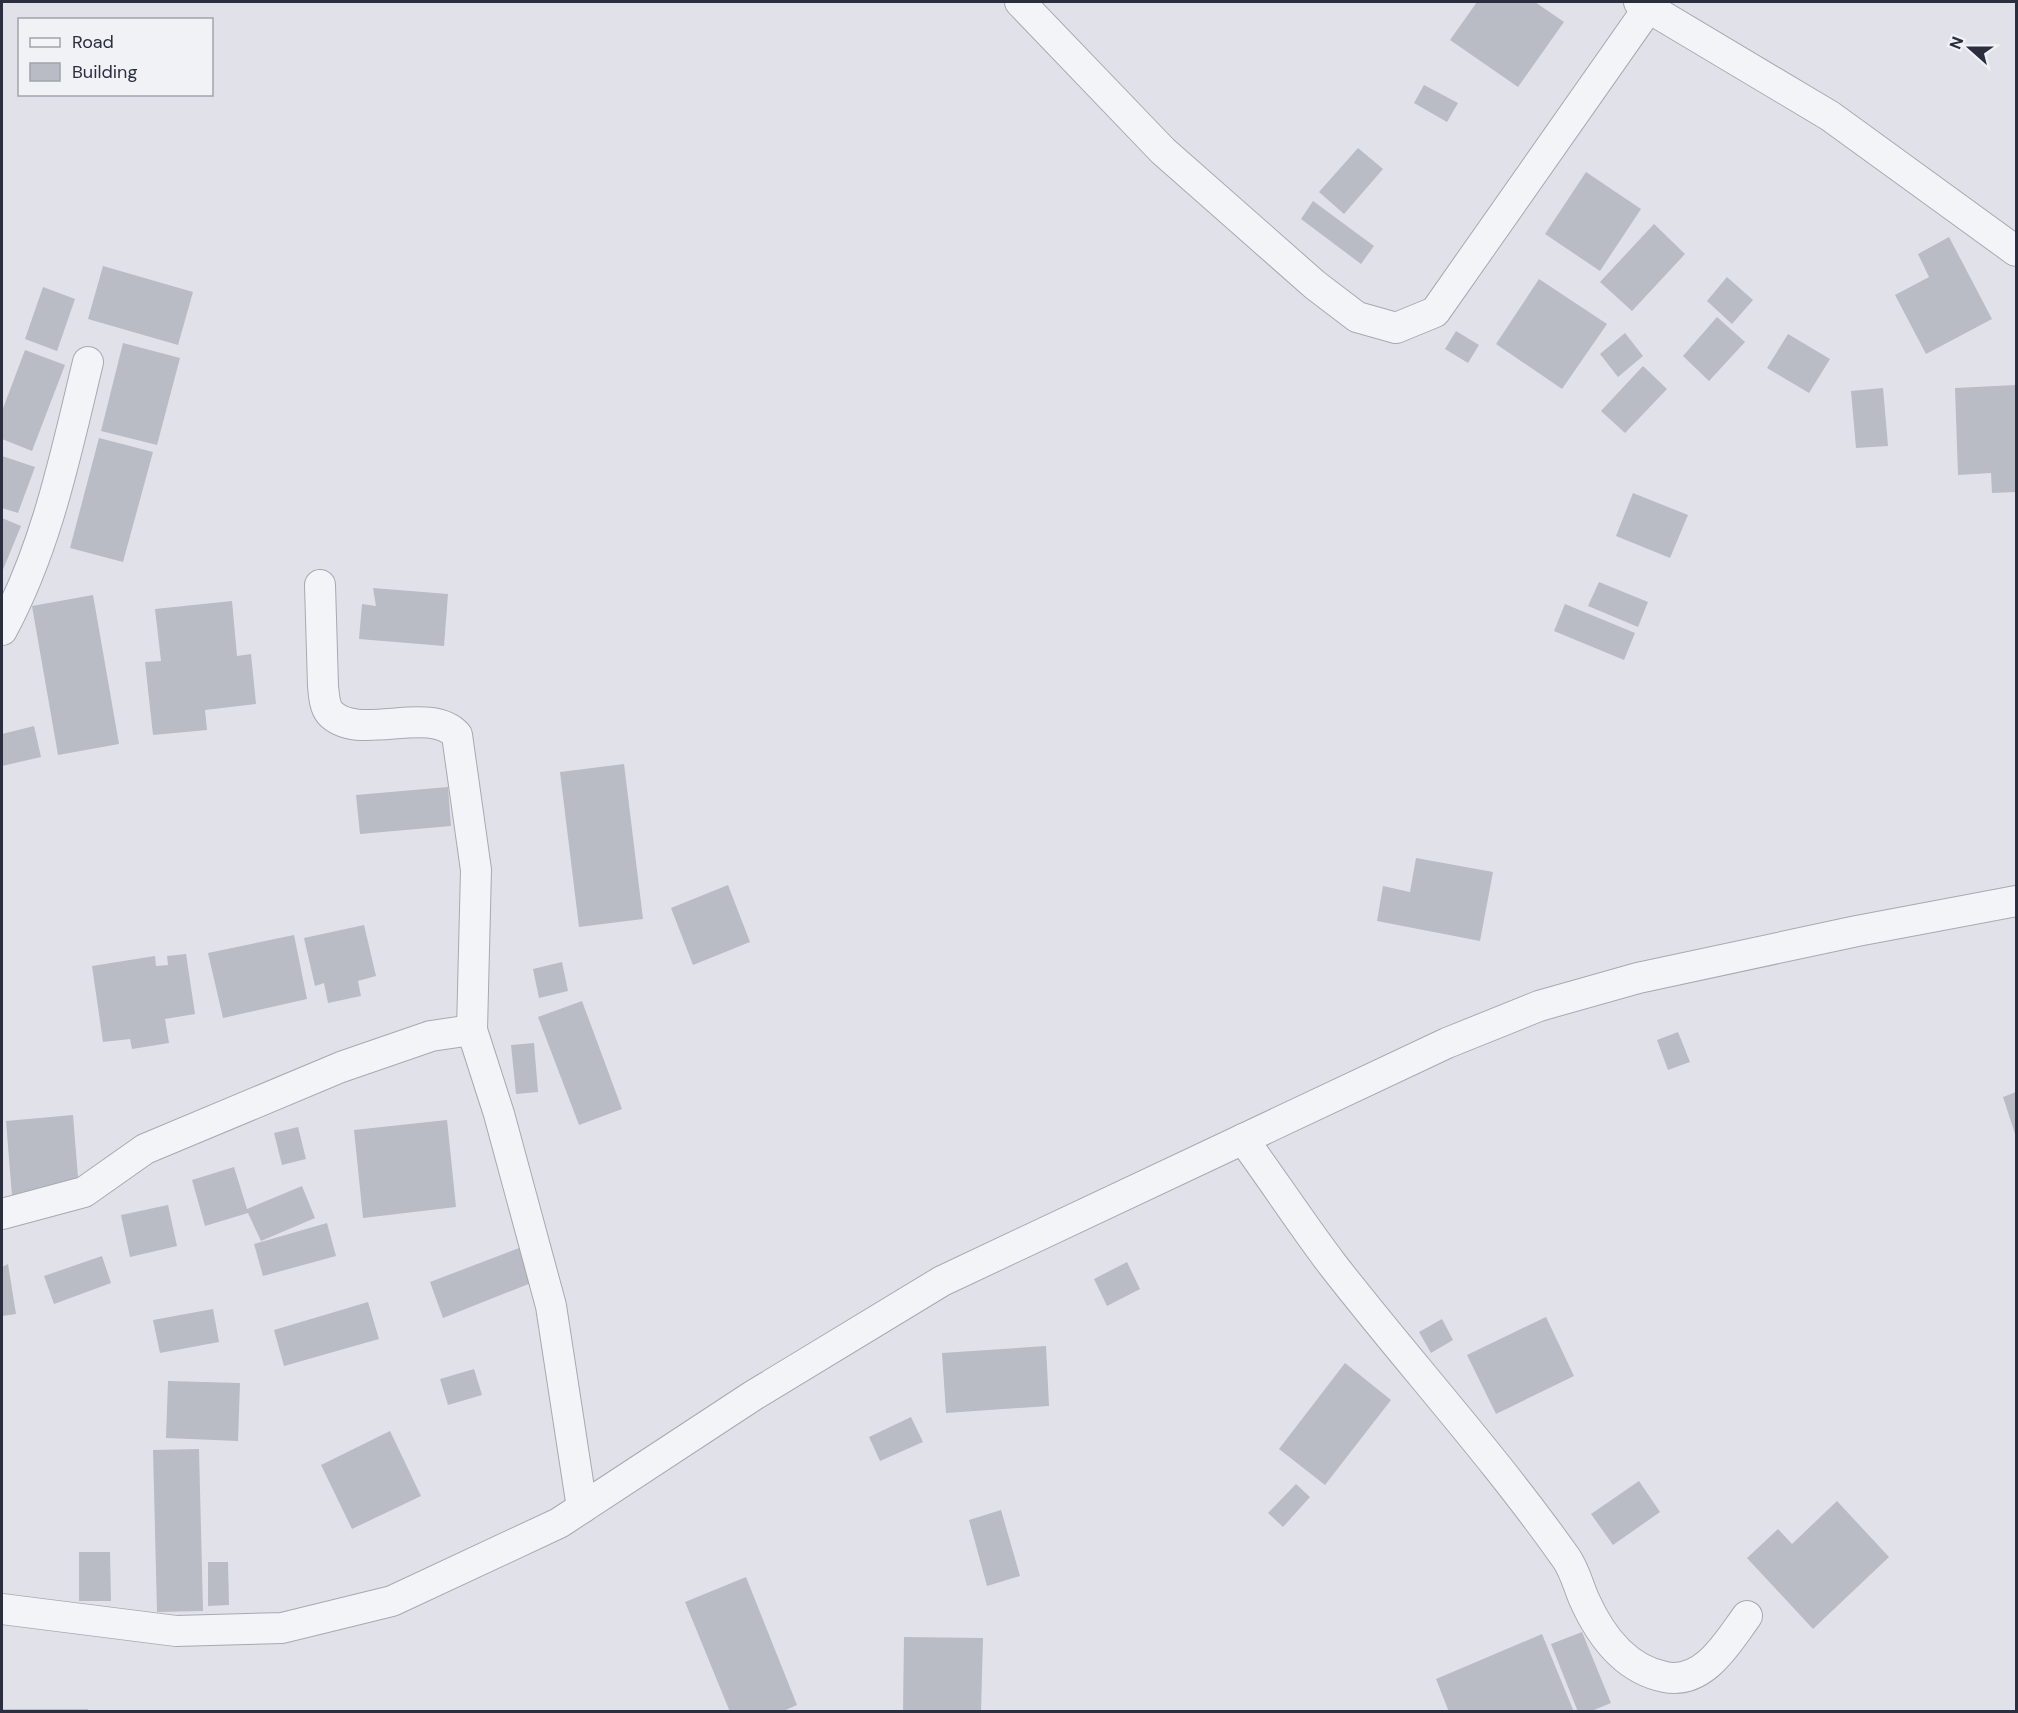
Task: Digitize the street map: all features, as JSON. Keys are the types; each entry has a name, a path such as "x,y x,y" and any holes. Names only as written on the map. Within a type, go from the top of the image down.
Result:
{"street":[{"path":"1020,2 1163,151 1315,285 1357,317 1396,328 1435,312 1644,4 1830,116 2016,251"},
{"path":"2,630 19,598 53,504 88,362"},
{"path":"321,585 323,686 325,702 330,712 340,719 357,724 433,724 450,727 457,735 476,870 472,1030 499,1114 551,1306 582,1508"},
{"path":"2,1609 176,1631 282,1628 392,1600 559,1523 754,1395 942,1281 1447,1042 1539,1006 1649,976 1857,931 2016,901"},
{"path":"2,1214 84,1192 145,1149 341,1067 431,1036 472,1030"},
{"path":"1243,1139 1332,1263 1536,1516 1572,1567 1597,1627 1615,1651 1642,1669 1666,1678 1691,1676 1717,1656 1747,1616"}],"building":[{"path":"1477,2 1535,2 1564,22 1518,87 1450,40"},
{"path":"1424,85 1458,103 1447,122 1414,103"},
{"path":"1358,148 1383,169 1344,214 1319,192"},
{"path":"1586,172 1641,209 1600,271 1545,234"},
{"path":"1313,201 1374,246 1361,264 1301,219"},
{"path":"1654,224 1685,254 1632,311 1600,282"},
{"path":"1949,237 1992,319 1926,354 1895,295 1929,277 1918,254"},
{"path":"103,266 193,292 178,345 88,319"},
{"path":"1727,277 1753,300 1732,324 1707,301"},
{"path":"1539,279 1607,324 1562,389 1496,344"},
{"path":"43,287 75,299 57,351 25,339"},
{"path":"1717,317 1745,342 1709,381 1683,356"},
{"path":"1456,331 1479,345 1468,363 1445,349"},
{"path":"1625,333 1643,356 1618,377 1600,354"},
{"path":"1788,334 1830,359 1809,393 1767,368"},
{"path":"123,343 180,358 157,445 101,431"},
{"path":"25,350 65,365 32,451 2,439 2,411"},
{"path":"1643,366 1667,389 1625,433 1601,411"},
{"path":"2016,385 2016,492 1992,493 1991,473 1958,475 1955,388"},
{"path":"1883,388 1888,446 1856,448 1851,391"},
{"path":"99,438 153,452 123,562 70,548"},
{"path":"2,456 35,467 18,513 2,508"},
{"path":"1633,493 1688,515 1670,558 1616,536"},
{"path":"2,518 21,526 2,572"},
{"path":"1599,582 1648,602 1638,627 1588,606"},
{"path":"373,588 448,594 444,646 359,639 362,604 376,606"},
{"path":"93,595 119,744 58,755 32,606"},
{"path":"232,601 237,656 251,654 256,704 205,710 207,730 153,735 145,662 161,661 155,609"},
{"path":"1565,604 1635,633 1624,660 1554,631"},
{"path":"34,726 41,757 2,766 2,734"},
{"path":"624,764 643,919 579,927 560,772"},
{"path":"448,787 451,826 360,834 356,795"},
{"path":"1416,858 1493,872 1480,941 1377,921 1383,886 1410,892"},
{"path":"728,885 750,942 693,965 671,908"},
{"path":"364,925 376,976 358,981 361,996 328,1003 324,983 315,986 304,938"},
{"path":"294,935 307,999 223,1018 208,953"},
{"path":"186,954 195,1014 165,1019 169,1043 132,1049 130,1039 103,1042 92,966 155,956 156,966 168,965 167,956"},
{"path":"562,962 568,991 539,998 533,969"},
{"path":"582,1001 622,1109 579,1125 538,1017"},
{"path":"1678,1032 1690,1062 1668,1070 1657,1040"},
{"path":"534,1043 538,1092 516,1094 511,1045"},
{"path":"2016,1092 2016,1137 2003,1097"},
{"path":"73,1115 79,1190 12,1196 6,1121"},
{"path":"447,1120 456,1207 363,1218 354,1130"},
{"path":"298,1127 306,1159 282,1165 274,1133"},
{"path":"234,1167 247,1209 302,1186 315,1218 261,1241 248,1213 205,1226 192,1180"},
{"path":"168,1205 177,1246 130,1257 121,1215"},
{"path":"327,1223 336,1256 263,1276 254,1244"},
{"path":"519,1248 531,1283 443,1318 430,1282"},
{"path":"102,1256 111,1283 54,1304 44,1276"},
{"path":"1127,1262 1140,1289 1107,1306 1094,1279"},
{"path":"8,1264 16,1314 2,1316 2,1267"},
{"path":"368,1302 379,1339 284,1366 274,1330"},
{"path":"213,1309 219,1342 160,1353 153,1320"},
{"path":"1546,1317 1574,1376 1496,1414 1467,1355"},
{"path":"1442,1319 1453,1340 1431,1353 1419,1332"},
{"path":"1046,1346 1049,1406 946,1413 942,1353"},
{"path":"1345,1363 1391,1400 1325,1485 1279,1449"},
{"path":"474,1369 482,1395 448,1405 440,1379"},
{"path":"168,1381 240,1383 238,1441 166,1438"},
{"path":"911,1417 923,1442 880,1461 869,1437"},
{"path":"390,1431 421,1496 352,1529 321,1465"},
{"path":"199,1449 203,1611 157,1612 153,1450"},
{"path":"1639,1481 1660,1512 1613,1545 1591,1514"},
{"path":"1296,1484 1310,1497 1283,1527 1268,1513"},
{"path":"1837,1501 1889,1557 1813,1629 1747,1558 1778,1529 1792,1544"},
{"path":"1001,1510 1020,1576 987,1586 969,1520"},
{"path":"79,1552 110,1552 111,1601 79,1601"},
{"path":"208,1562 228,1562 229,1605 208,1606"},
{"path":"746,1577 797,1705 781,1712 730,1712 685,1602"},
{"path":"1582,1632 1611,1703 1589,1712 1578,1712 1551,1644"},
{"path":"1542,1634 1574,1712 1449,1712 1436,1679"},
{"path":"904,1637 983,1638 981,1712 903,1712"},
{"path":"2,1709 88,1709 88,1712 2,1712"}]}
